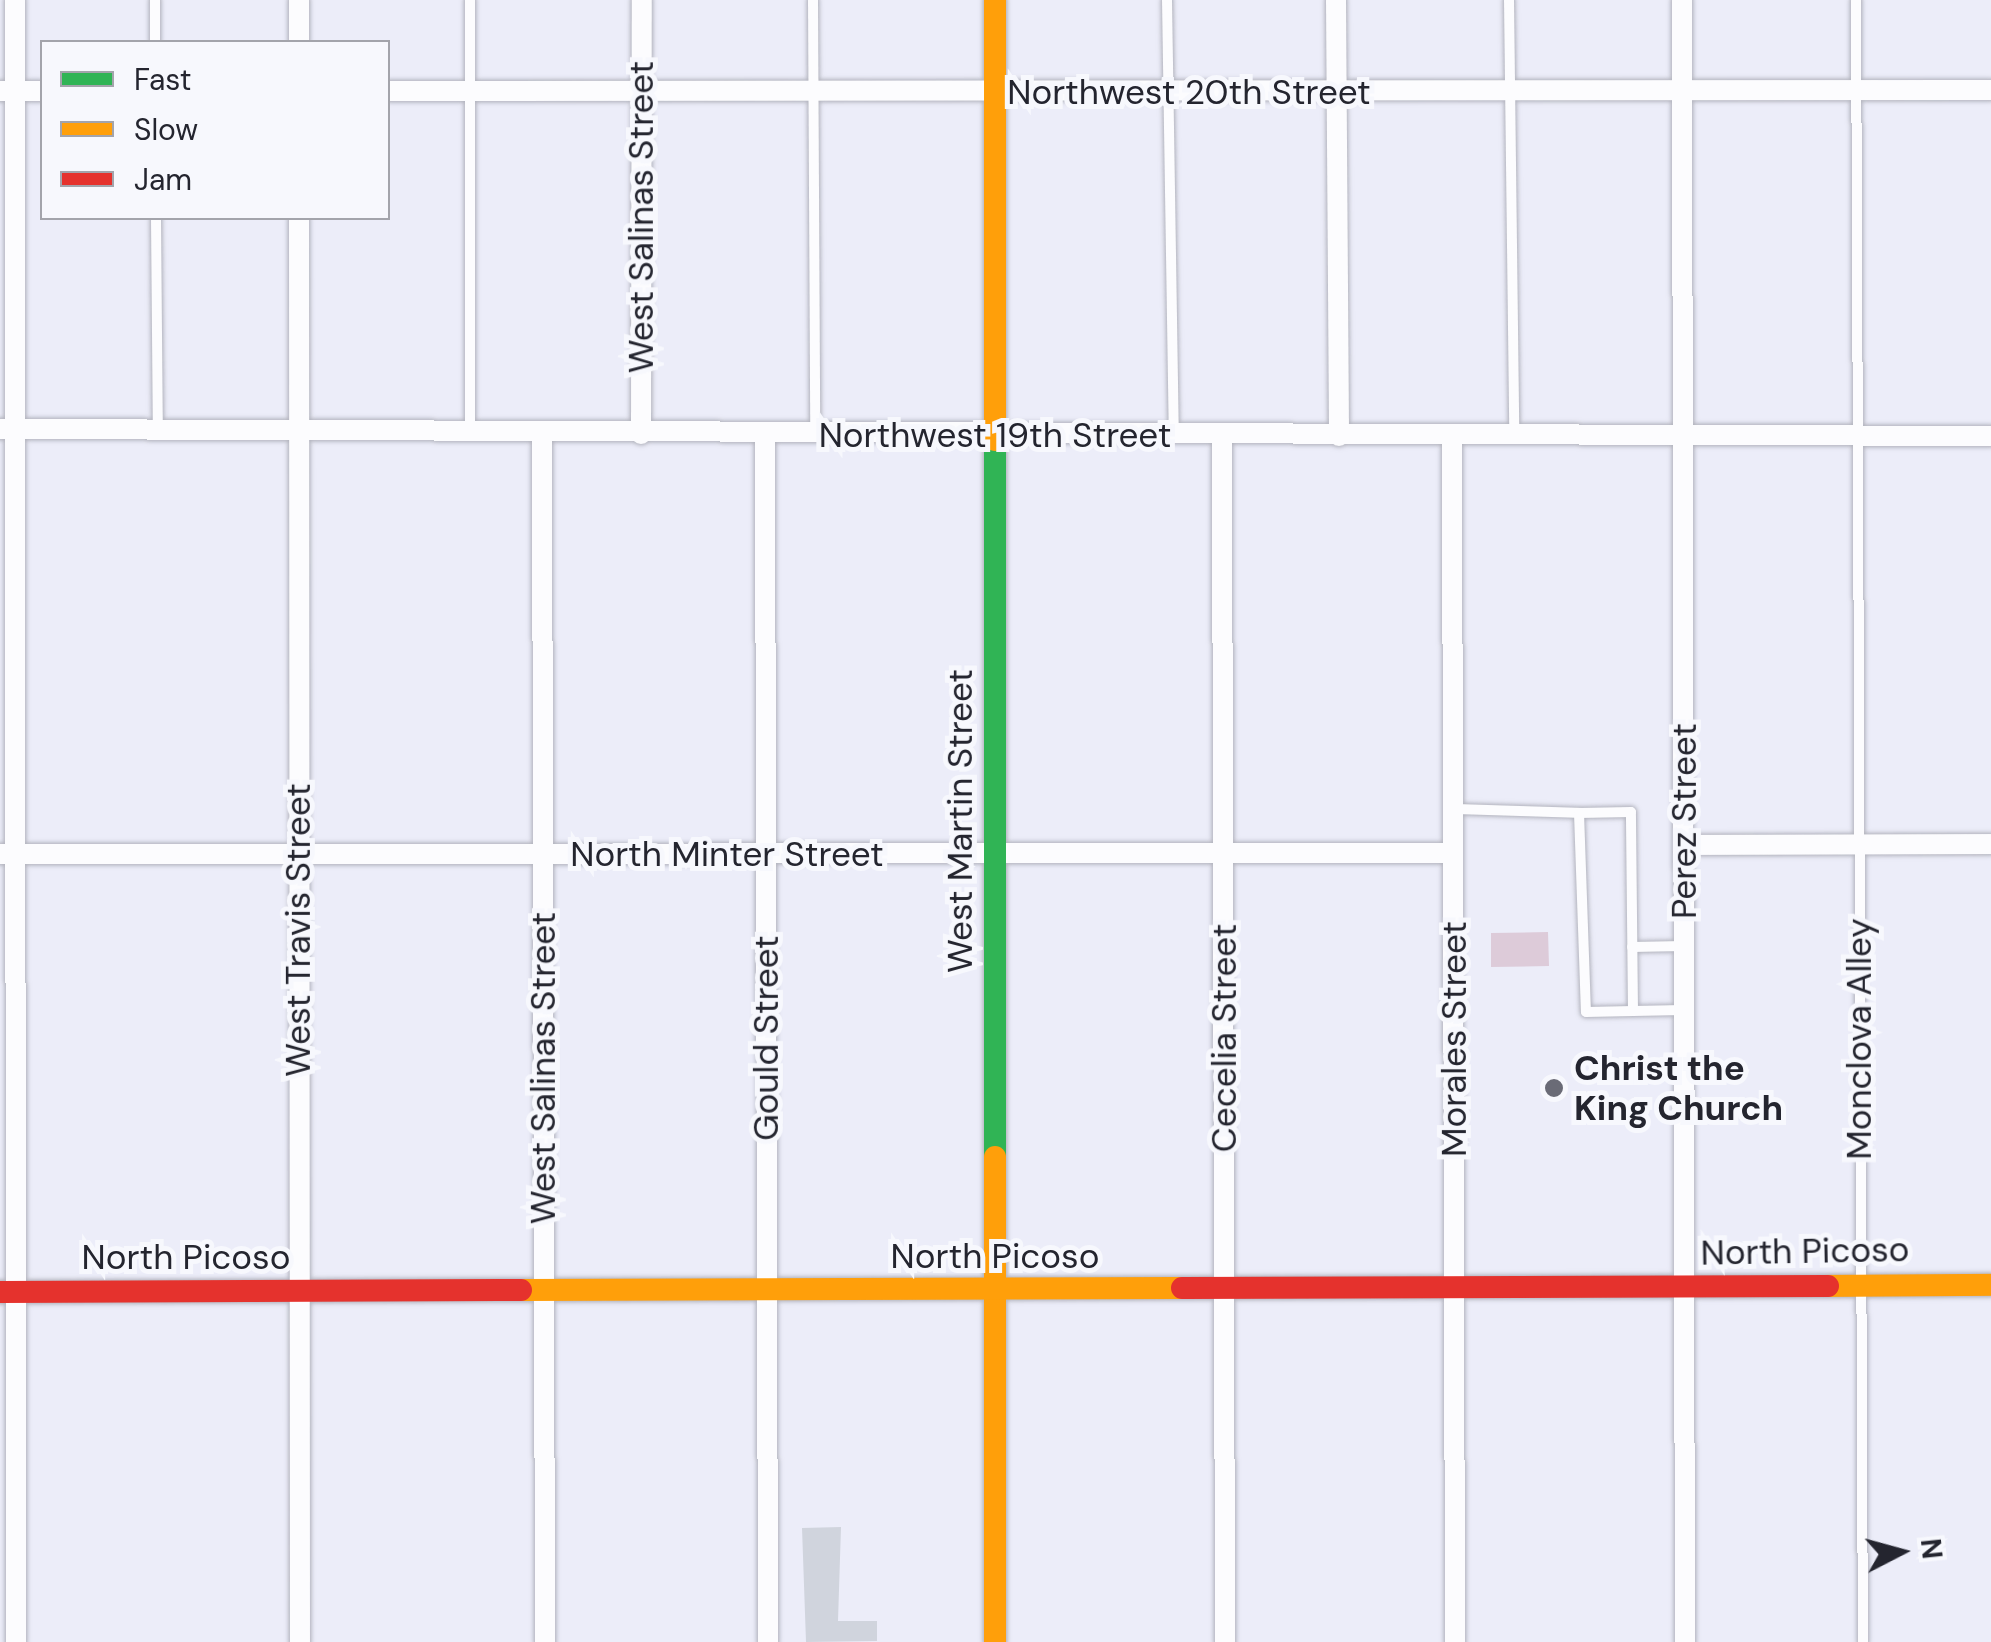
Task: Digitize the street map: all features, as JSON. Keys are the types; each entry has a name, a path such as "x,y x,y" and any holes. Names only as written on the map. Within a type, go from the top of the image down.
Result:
{"street":[{"path":"15,0 8,91 7,854 8,1292 16,1642"},
{"path":"299,0 300,40"},
{"name":"West Salinas Street","path":"641,434 642,0"},
{"name":"West Martin Street","path":"995,0 995,1642"},
{"path":"1336,0 1338,436"},
{"name":"Perez Street","path":"1682,0 1685,1642"},
{"name":"Northwest 20th Street","path":"390,91 1991,90"},
{"path":"8,91 40,91"},
{"name":"West Travis Street","path":"299,220 300,1642"},
{"name":"Northwest 19th Street","path":"8,429 995,436 1991,436"},
{"name":"West Salinas Street","path":"542,433 545,1642"},
{"name":"Gould Street","path":"765,434 768,1642"},
{"name":"Cecelia Street","path":"1222,434 1226,1642"},
{"name":"Morales Street","path":"1452,436 1455,1642"},
{"path":"1685,844 1991,844"},
{"name":"North Minter Street","path":"7,854 1453,853"},
{"name":"North Picoso","path":"8,1292 1454,1291 1991,1285"}],"lane":[{"path":"155,0 155,40"},
{"path":"470,0 470,433"},
{"path":"812,0 815,435"},
{"path":"1167,0 1174,435"},
{"path":"1509,0 1514,436"},
{"name":"Monclova Alley","path":"1856,0 1862,1642"},
{"path":"156,220 158,428"},
{"path":"1453,809 1631,812 1633,1011"},
{"path":"1579,813 1586,1012 1683,1010"},
{"path":"1632,947 1683,946"}],"shaded area":[{"path":"1548,932 1549,966 1491,967 1491,933"}],"building":[{"path":"841,1527 838,1621 877,1621 877,1641 806,1642 802,1528"}],"traffic: fast":[{"path":"995,440 995,1157"}],"traffic: slow":[{"path":"995,0 995,440"},
{"path":"995,1157 995,1642"},
{"path":"1828,1286 1991,1285"},
{"path":"521,1290 1182,1288"}],"traffic: jam":[{"path":"1182,1288 1828,1286"},
{"path":"0,1292 521,1290"}],"place":[{"name":"Christ the King Church","path":"1554,1088"}]}
